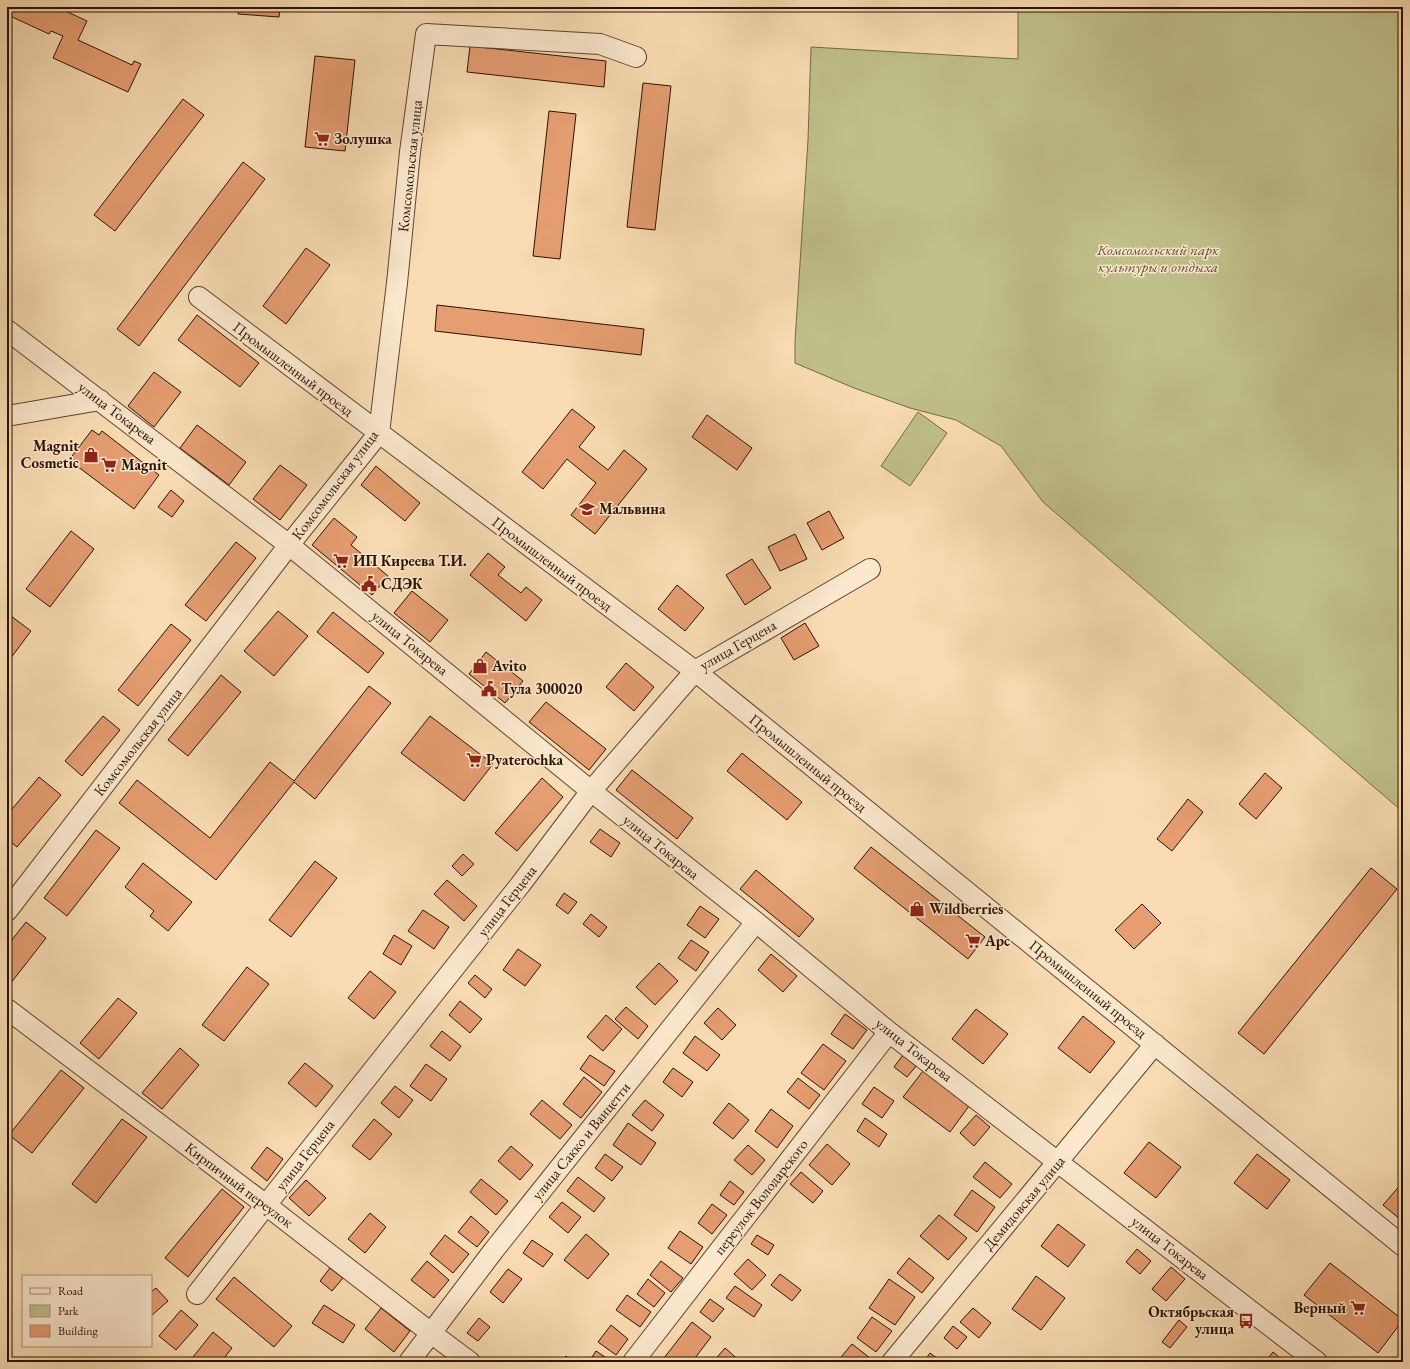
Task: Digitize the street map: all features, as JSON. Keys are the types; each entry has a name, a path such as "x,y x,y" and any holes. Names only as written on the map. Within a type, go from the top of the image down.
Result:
{"street":[{"name":"Комсомольская улица","path":"7,911 289,545 379,433 397,283 410,152 426,34 600,44 636,58"},
{"name":"Промышленный проезд","path":"199,297 695,671 1403,1246"},
{"name":"улица Токарева","path":"7,330 289,545 591,791 756,922 889,1032 1317,1362"},
{"path":"7,416 100,400"},
{"name":"улица Герцена","path":"197,1294 515,891 591,791 695,671 870,569"},
{"name":"улица Сакко и Ванцетти","path":"409,1362 499,1244 756,922"},
{"name":"Кирпичный переулок","path":"7,1009 470,1362"},
{"name":"переулок Володарского","path":"632,1362 889,1032"},
{"name":"Демидовская улица","path":"892,1362 1155,1044"}],"green space":[{"name":"Комсомольский парк культуры и отдыха","path":"1018,7 1403,7 1403,812 1043,502 1001,446 956,420 910,408 854,388 795,363 795,341 808,140 811,47 1018,59"},
{"path":"918,412 947,433 910,486 881,466"}],"building":[{"path":"7,7 57,7 87,21 78,40 132,65 134,61 141,64 128,92 53,58 63,36 51,31 49,34 10,16 7,21"},
{"path":"239,7 280,7 279,17 238,14"},
{"path":"470,46 606,61 604,87 467,72"},
{"path":"315,56 355,60 345,151 305,147"},
{"path":"643,83 671,86 655,230 627,227"},
{"path":"183,99 204,115 115,231 94,215"},
{"path":"549,111 576,114 560,259 533,256"},
{"path":"243,162 265,179 139,346 117,329"},
{"path":"306,248 330,265 286,324 263,306"},
{"path":"437,305 644,329 641,355 435,331"},
{"path":"197,315 259,363 240,387 178,340"},
{"path":"154,372 181,392 154,427 128,406"},
{"path":"572,409 595,427 579,447 608,470 624,450 647,469 595,534 571,515 596,483 567,459 543,489 522,472"},
{"path":"707,415 752,448 737,470 692,437"},
{"path":"197,425 246,462 229,485 180,448"},
{"path":"92,430 99,435 102,431 159,475 134,509 69,460"},
{"path":"280,465 307,485 280,520 253,499"},
{"path":"376,466 420,503 405,521 361,485"},
{"path":"171,490 184,501 172,517 158,507"},
{"path":"829,511 844,538 822,550 807,523"},
{"path":"334,518 357,537 351,545 388,576 372,595 312,545"},
{"path":"71,531 94,549 50,607 26,589"},
{"path":"795,534 807,559 780,571 768,547"},
{"path":"236,542 256,558 206,621 185,605"},
{"path":"488,553 505,567 498,575 521,593 526,587 542,600 526,621 470,575"},
{"path":"752,559 771,588 745,605 726,575"},
{"path":"677,585 704,608 685,631 658,609"},
{"path":"412,591 448,620 430,642 394,613"},
{"path":"278,611 308,636 274,676 244,651"},
{"path":"333,612 384,653 368,673 317,632"},
{"path":"7,613 31,631 7,663"},
{"path":"805,623 819,646 794,660 781,638"},
{"path":"171,624 191,640 138,706 118,690"},
{"path":"486,652 523,681 505,703 469,674"},
{"path":"626,663 654,687 634,711 606,687"},
{"path":"221,675 241,692 188,756 168,740"},
{"path":"369,686 391,703 315,799 294,782 216,880 119,803 137,780 210,838 270,762 294,781"},
{"path":"546,702 606,749 589,770 529,722"},
{"path":"103,716 120,730 82,776 65,761"},
{"path":"430,716 493,764 464,801 401,753"},
{"path":"742,753 802,802 787,820 727,771"},
{"path":"632,770 693,818 677,839 616,790"},
{"path":"1265,773 1282,788 1256,819 1239,804"},
{"path":"39,777 61,795 17,847 7,839 7,815"},
{"path":"542,778 563,797 517,851 495,833"},
{"path":"1188,799 1203,812 1172,851 1157,839"},
{"path":"600,829 620,843 611,857 590,842"},
{"path":"96,830 120,848 67,916 44,898"},
{"path":"871,847 985,937 968,959 854,868"},
{"path":"463,854 474,864 462,876 452,866"},
{"path":"315,861 337,878 291,937 269,920"},
{"path":"143,863 192,902 168,931 150,916 154,911 125,887"},
{"path":"1371,868 1397,889 1264,1054 1238,1033"},
{"path":"756,870 814,919 799,937 740,889"},
{"path":"447,880 477,906 464,921 434,894"},
{"path":"564,893 577,902 568,914 556,905"},
{"path":"1142,904 1161,923 1134,949 1115,930"},
{"path":"700,906 719,919 705,938 687,925"},
{"path":"423,910 449,927 434,949 408,931"},
{"path":"591,914 607,927 599,937 583,924"},
{"path":"26,922 46,938 7,988 7,946"},
{"path":"394,935 412,946 401,965 383,954"},
{"path":"691,940 709,952 696,971 678,958"},
{"path":"518,949 541,965 525,986 503,970"},
{"path":"771,954 797,976 783,992 758,970"},
{"path":"659,963 678,981 655,1005 636,987"},
{"path":"247,967 269,984 224,1041 202,1025"},
{"path":"370,971 396,992 374,1019 348,998"},
{"path":"475,975 492,989 485,998 468,983"},
{"path":"118,998 137,1013 99,1059 80,1043"},
{"path":"460,1001 482,1019 470,1033 449,1015"},
{"path":"626,1007 648,1026 638,1039 615,1019"},
{"path":"718,1008 736,1025 722,1040 704,1023"},
{"path":"976,1009 1008,1034 983,1064 952,1039"},
{"path":"845,1014 867,1030 853,1049 831,1034"},
{"path":"606,1015 622,1029 603,1051 587,1037"},
{"path":"1083,1016 1115,1042 1090,1073 1058,1048"},
{"path":"442,1031 461,1046 450,1061 430,1046"},
{"path":"695,1036 720,1055 707,1071 683,1053"},
{"path":"823,1044 846,1061 824,1090 801,1073"},
{"path":"180,1048 199,1065 162,1109 142,1093"},
{"path":"590,1055 615,1071 604,1086 580,1069"},
{"path":"903,1055 917,1065 907,1077 894,1067"},
{"path":"305,1063 333,1086 316,1107 288,1083"},
{"path":"426,1064 447,1079 431,1101 410,1086"},
{"path":"673,1068 693,1082 682,1097 663,1082"},
{"path":"61,1070 84,1088 32,1153 9,1135"},
{"path":"923,1071 969,1106 950,1132 903,1097"},
{"path":"584,1077 602,1092 581,1118 563,1104"},
{"path":"798,1078 820,1095 809,1109 787,1092"},
{"path":"395,1086 413,1100 399,1118 381,1103"},
{"path":"874,1087 894,1101 882,1118 862,1104"},
{"path":"542,1100 572,1125 560,1139 530,1114"},
{"path":"645,1100 664,1115 652,1131 632,1115"},
{"path":"729,1103 749,1120 733,1139 713,1123"},
{"path":"771,1109 793,1126 777,1148 755,1131"},
{"path":"976,1115 990,1127 974,1146 960,1133"},
{"path":"865,1118 887,1134 879,1147 857,1131"},
{"path":"122,1119 147,1137 96,1203 72,1184"},
{"path":"374,1119 392,1134 370,1160 352,1146"},
{"path":"628,1123 656,1143 641,1165 613,1145"},
{"path":"1149,1142 1181,1167 1156,1198 1124,1173"},
{"path":"827,1144 850,1164 832,1185 809,1165"},
{"path":"748,1145 765,1160 752,1175 734,1160"},
{"path":"511,1146 533,1165 520,1180 498,1161"},
{"path":"267,1147 283,1159 267,1181 251,1168"},
{"path":"605,1154 623,1167 612,1181 595,1168"},
{"path":"1257,1154 1290,1180 1267,1209 1234,1183"},
{"path":"985,1162 1012,1184 1000,1198 973,1177"},
{"path":"801,1172 823,1191 813,1203 790,1184"},
{"path":"578,1177 605,1198 594,1212 567,1191"},
{"path":"481,1179 508,1201 496,1215 470,1192"},
{"path":"306,1180 326,1198 309,1216 289,1198"},
{"path":"730,1181 744,1192 734,1205 720,1195"},
{"path":"1403,1182 1403,1218 1401,1220 1383,1205"},
{"path":"222,1189 244,1207 188,1277 165,1258"},
{"path":"972,1190 995,1207 977,1232 954,1215"},
{"path":"562,1202 581,1217 568,1233 549,1217"},
{"path":"712,1204 727,1215 712,1234 698,1223"},
{"path":"370,1213 386,1227 365,1253 348,1239"},
{"path":"939,1215 967,1238 948,1260 920,1236"},
{"path":"471,1216 489,1232 477,1247 458,1232"},
{"path":"1058,1224 1085,1245 1068,1267 1041,1246"},
{"path":"680,1231 703,1247 691,1264 668,1248"},
{"path":"586,1234 609,1254 588,1279 564,1260"},
{"path":"445,1235 469,1254 453,1273 430,1254"},
{"path":"757,1235 774,1245 768,1255 751,1244"},
{"path":"532,1240 553,1254 543,1267 523,1253"},
{"path":"1137,1249 1151,1261 1140,1274 1126,1262"},
{"path":"909,1258 934,1278 922,1293 897,1273"},
{"path":"748,1259 766,1275 752,1290 734,1274"},
{"path":"427,1261 449,1280 434,1298 411,1280"},
{"path":"661,1261 683,1278 671,1292 650,1275"},
{"path":"1330,1263 1403,1320 1378,1353 1304,1295"},
{"path":"1171,1267 1185,1279 1166,1301 1152,1289"},
{"path":"330,1268 343,1278 332,1291 320,1281"},
{"path":"508,1269 522,1279 503,1303 490,1292"},
{"path":"780,1274 801,1290 792,1301 771,1285"},
{"path":"1036,1276 1065,1298 1041,1330 1012,1309"},
{"path":"234,1277 292,1326 274,1347 216,1299"},
{"path":"648,1279 665,1293 654,1307 637,1294"},
{"path":"889,1279 915,1297 895,1325 869,1308"},
{"path":"735,1286 762,1305 754,1317 726,1298"},
{"path":"156,1288 168,1301 152,1315 152,1291"},
{"path":"627,1295 651,1312 640,1327 616,1310"},
{"path":"710,1299 724,1309 713,1322 700,1312"},
{"path":"324,1305 355,1325 343,1343 312,1323"},
{"path":"381,1308 410,1331 394,1352 365,1329"},
{"path":"973,1308 991,1323 979,1338 960,1322"},
{"path":"181,1310 198,1325 176,1350 159,1336"},
{"path":"872,1317 892,1331 876,1352 857,1338"},
{"path":"479,1318 490,1327 478,1341 467,1333"},
{"path":"1179,1320 1187,1327 1170,1348 1162,1342"},
{"path":"692,1322 711,1337 692,1362 669,1362 664,1358"},
{"path":"611,1325 628,1339 616,1355 598,1342"},
{"path":"953,1326 967,1337 957,1349 944,1338"},
{"path":"213,1332 232,1348 221,1362 189,1362"},
{"path":"852,1344 870,1358 866,1362 848,1362 841,1357"},
{"path":"725,1348 741,1362 713,1362"},
{"path":"596,1351 611,1361 589,1362"},
{"path":"1273,1352 1285,1362 1265,1362"},
{"path":"930,1353 942,1362 924,1362"},
{"path":"566,1356 573,1362 561,1362"},
{"path":"339,1357 345,1362 335,1362"}],"place":[{"name":"Золушка","path":"322,139"},
{"name":"Magnit Cosmetic","path":"91,455"},
{"name":"Magnit","path":"109,465"},
{"name":"Мальвина","path":"587,509"},
{"name":"ИП Киреева Т.И.","path":"341,561"},
{"name":"СДЭК","path":"369,584"},
{"name":"Avito","path":"480,666"},
{"name":"Тула 300020","path":"489,689"},
{"name":"Pyaterochka","path":"474,760"},
{"name":"Wildberries","path":"917,909"},
{"name":"Арс","path":"973,941"},
{"name":"Верный","path":"1358,1308"},
{"name":"Октябрьская улица","path":"1246,1321"}]}
